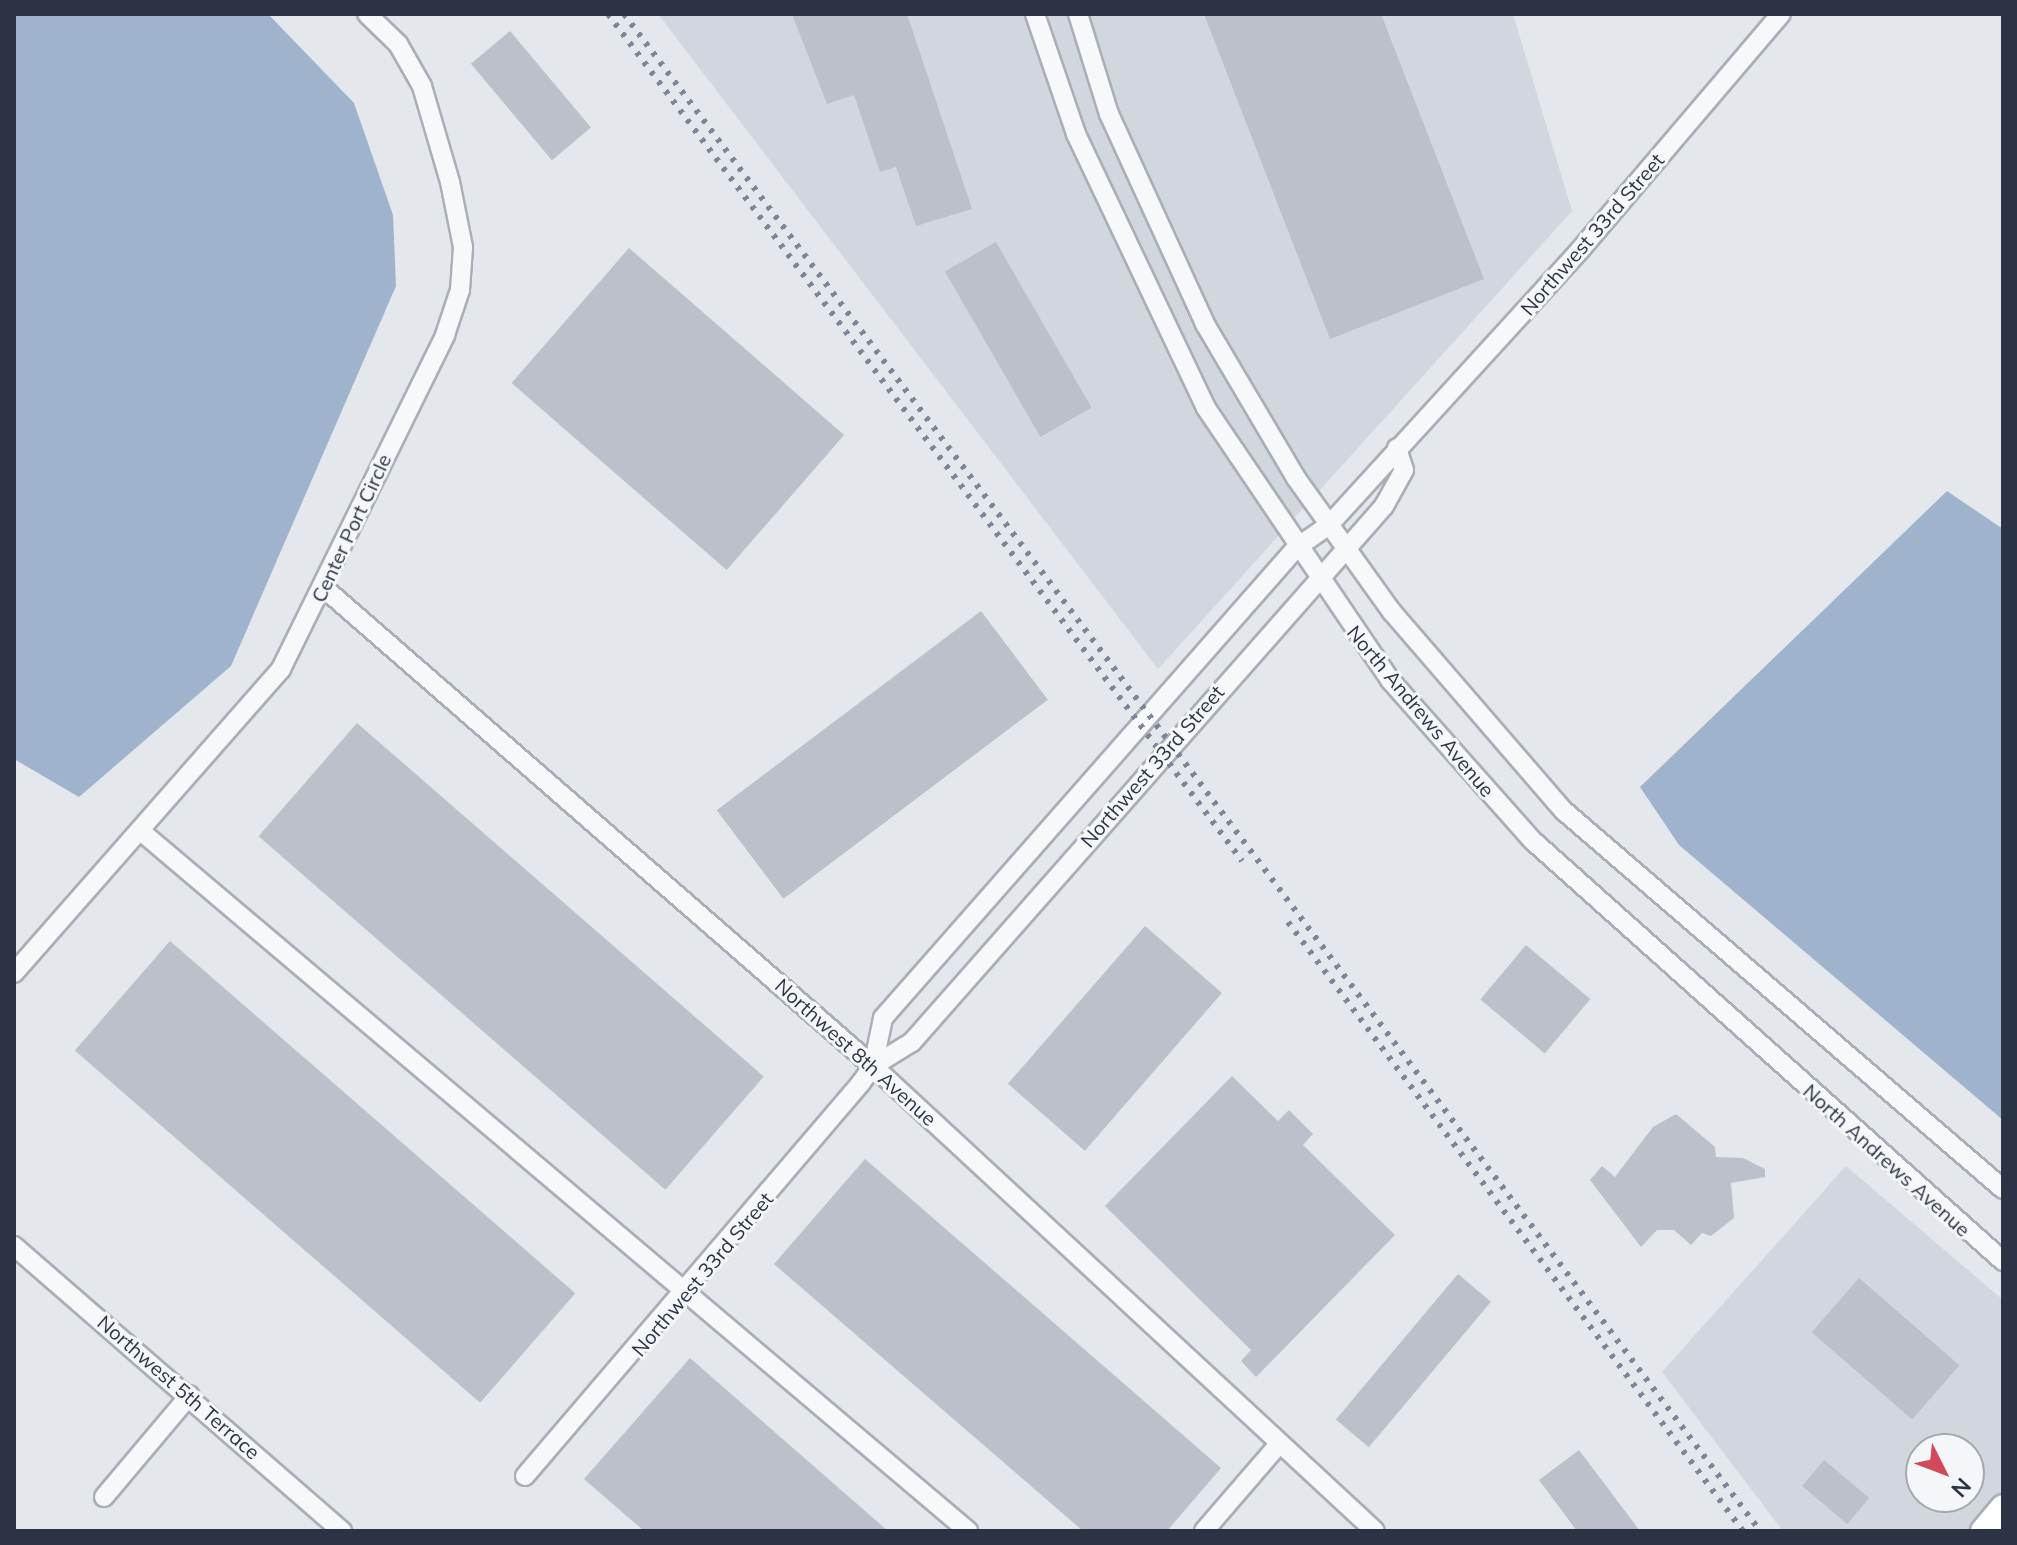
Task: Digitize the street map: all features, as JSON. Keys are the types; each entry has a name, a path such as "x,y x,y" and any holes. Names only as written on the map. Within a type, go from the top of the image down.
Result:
{"main road":[{"path":"1983,1531 2003,1507"}],"street":[{"name":"Center Port Circle","path":"14,973 143,833 281,669 324,588 460,290 463,247 422,86 398,44 367,14"},
{"name":"North Andrews Avenue","path":"1035,14 1076,134 1173,343 1296,548 1390,680 1532,840 2003,1261"},
{"name":"North Andrews Avenue","path":"1078,14 1109,114 1205,324 1329,525 1479,719 1564,811 2003,1189"},
{"name":"Northwest 33rd Street","path":"873,1066 883,1018 1296,548 1329,525 1580,250 1781,14"},
{"name":"Northwest 33rd Street","path":"525,1476 688,1294 873,1066 912,1042 1316,577 1346,548 1404,470 1397,448"},
{"name":"Northwest 8th Avenue","path":"324,588 873,1066 1375,1531"},
{"path":"143,833 968,1531"},
{"name":"Northwest 5th Terrace","path":"14,1246 190,1395 342,1531"},
{"path":"104,1497 190,1395"},
{"path":"1204,1531 1280,1443"}],"shaded area":[{"path":"658,14 1513,14 1572,211 1158,669"},
{"path":"1846,1166 2003,1300 2003,1531 1783,1531 1662,1372"}],"water":[{"path":"14,14 268,14 354,103 393,215 396,286 231,666 79,797 14,759"},
{"path":"1947,491 2003,529 2003,1120 1679,845 1640,787"}],"building":[{"path":"792,14 907,14 972,209 916,226 896,167 880,172 854,95 827,104"},
{"path":"1204,14 1381,14 1484,279 1330,339"},
{"path":"510,31 591,128 552,160 471,64"},
{"path":"996,242 1092,407 1040,437 945,272"},
{"path":"629,248 844,435 727,570 512,383"},
{"path":"981,611 1048,700 783,899 717,810"},
{"path":"357,723 764,1077 665,1190 259,836"},
{"path":"1145,926 1222,993 1085,1151 1008,1084"},
{"path":"170,941 575,1293 480,1403 75,1050"},
{"path":"1526,945 1590,999 1545,1053 1480,999"},
{"path":"1232,1076 1278,1121 1289,1110 1313,1134 1303,1145 1395,1235 1256,1377 1241,1361 1251,1350 1105,1206"},
{"path":"1676,1114 1715,1147 1716,1157 1743,1158 1765,1169 1765,1177 1731,1183 1734,1218 1711,1236 1702,1233 1691,1245 1674,1230 1657,1230 1641,1247 1590,1180 1602,1166 1615,1177 1653,1127"},
{"path":"865,1159 1221,1468 1167,1531 1083,1531 774,1264"},
{"path":"1458,1274 1491,1302 1369,1447 1336,1420"},
{"path":"1859,1278 1959,1365 1912,1420 1812,1332"},
{"path":"690,1358 888,1531 644,1531 584,1479"},
{"path":"1579,1450 1640,1531 1577,1531 1539,1480"},
{"path":"1824,1460 1869,1498 1847,1524 1802,1486"}],"railway":[{"path":"608,14 1242,861"},
{"path":"624,14 1760,1531"},
{"path":"1288,922 1743,1531"}]}
